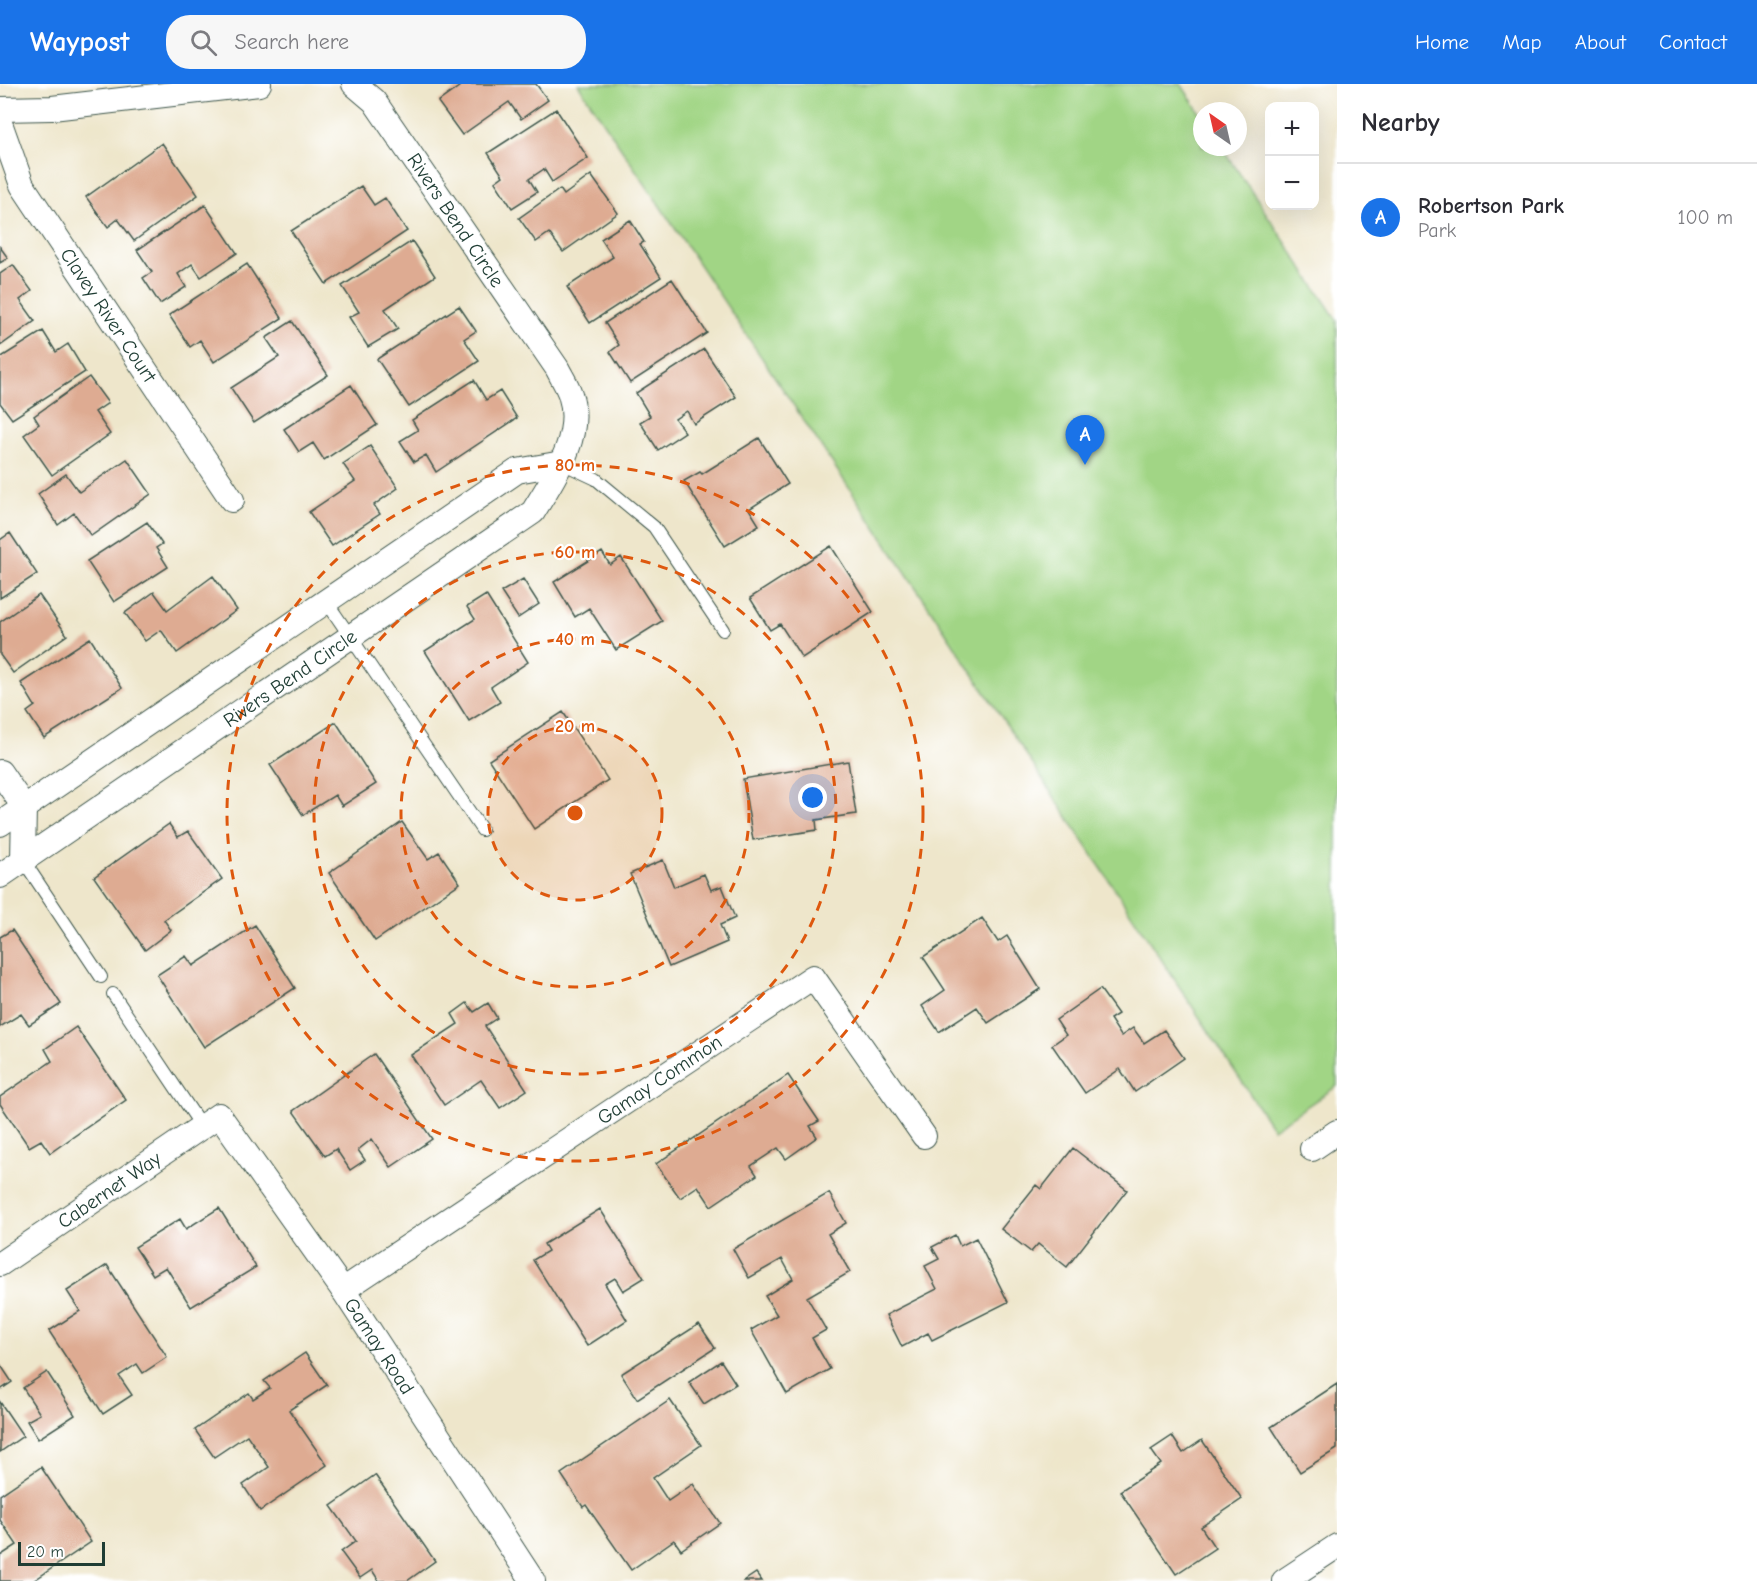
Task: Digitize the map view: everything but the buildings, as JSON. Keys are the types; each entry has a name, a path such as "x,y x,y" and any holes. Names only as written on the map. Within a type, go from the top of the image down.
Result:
{"street":[{"path":"0,109 52,108 259,84"},
{"name":"Rivers Bend Circle","path":"0,876 533,512 562,463 574,427 570,394 557,368 374,101 354,84"},
{"name":"Clavey River Court","path":"0,123 22,185 232,500"},
{"path":"0,824 517,471 562,463"},
{"path":"0,772 24,807 23,860"},
{"name":"Gamay Common","path":"343,1290 813,977 924,1136"},
{"name":"Cabernet Way","path":"0,1264 211,1121"},
{"name":"Gamay Road","path":"211,1121 343,1290 533,1581"},
{"path":"1312,1149 1337,1132"},
{"path":"1284,1581 1337,1546"}],"lane":[{"path":"562,463 596,479 654,527 723,630"},
{"path":"326,601 482,830"},
{"path":"23,860 101,977"},
{"path":"113,994 211,1121"}],"green space":[{"path":"578,84 1181,84 1193,102 1193,156 1228,156 1337,320 1337,1086 1273,1129 931,610"}],"place":[{"name":"Robertson Park","path":"1085,465"}]}
